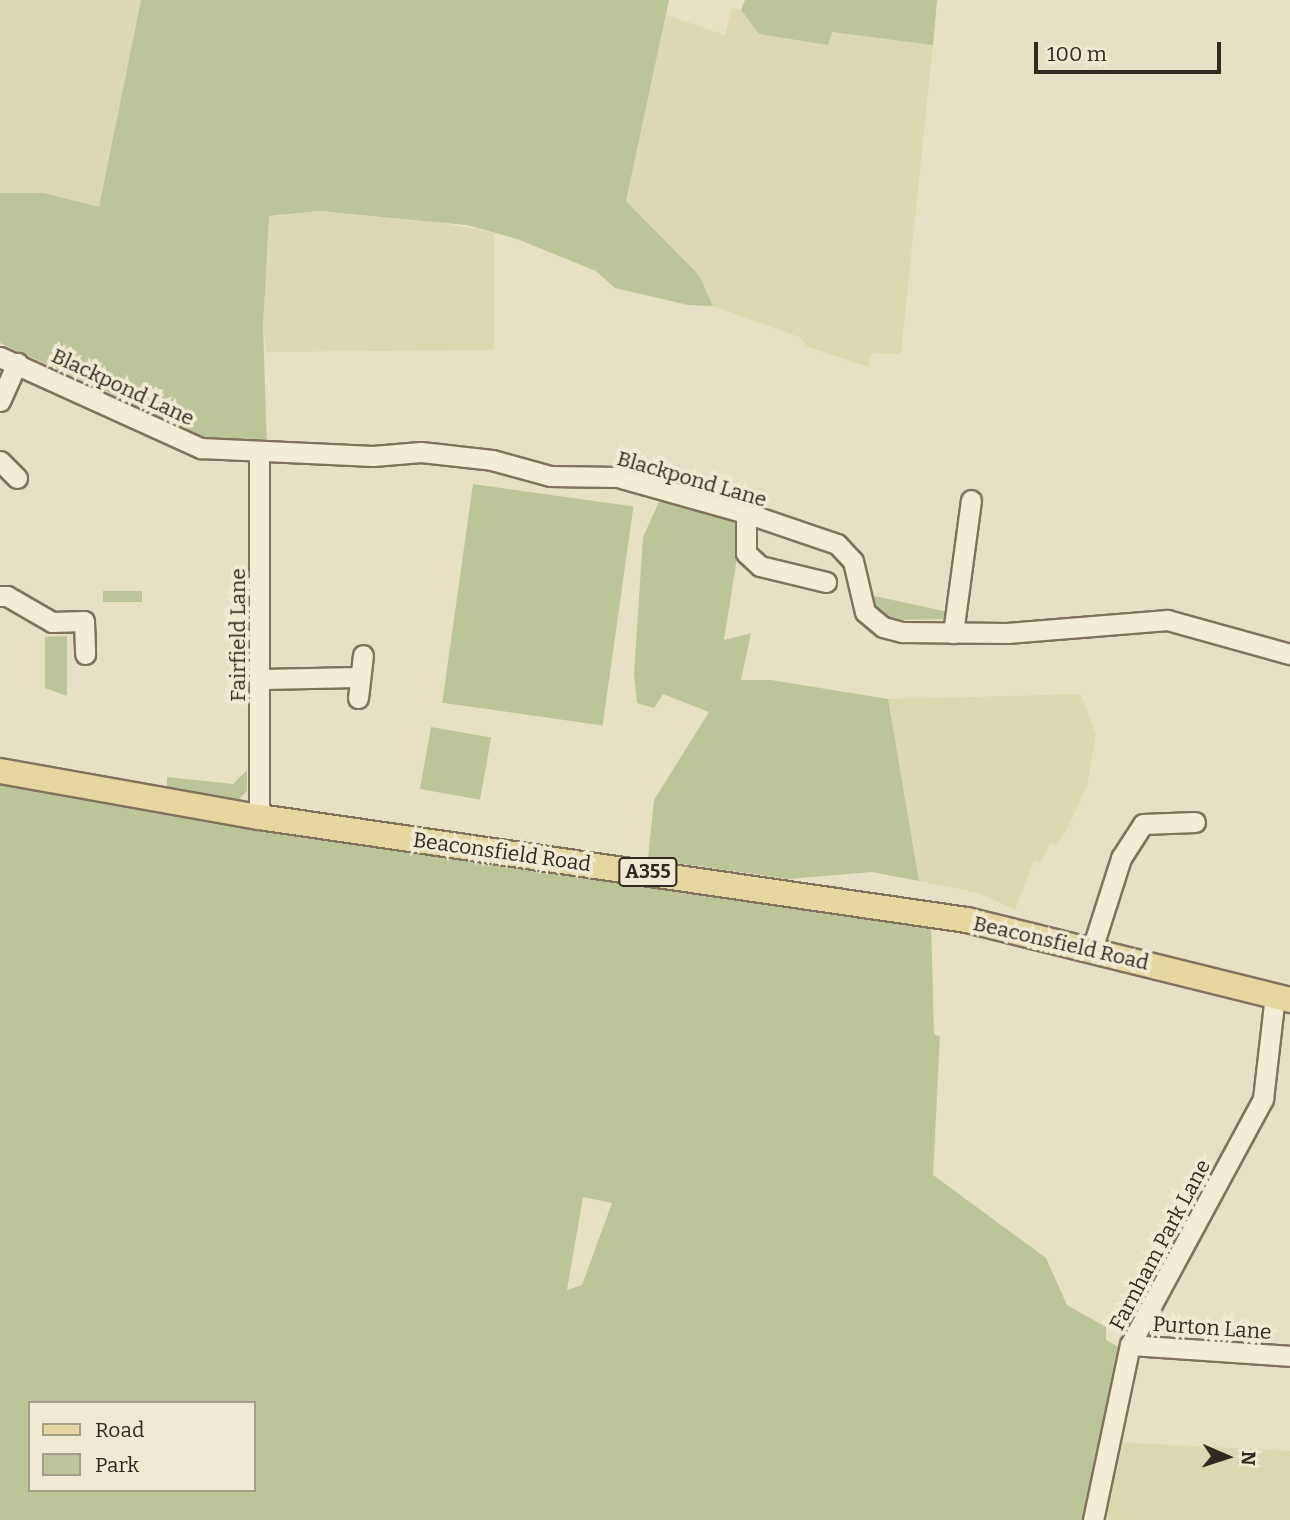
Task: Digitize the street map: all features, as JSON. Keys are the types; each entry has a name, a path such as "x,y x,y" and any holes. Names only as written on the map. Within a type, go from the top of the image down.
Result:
{"main road":[{"name":"Beaconsfield Road","path":"0,771 259,817 958,918 1282,998"}],"street":[{"path":"0,401 9,360"},
{"name":"Blackpond Lane","path":"9,360 201,448 373,456 421,452 492,460 550,476 618,477 746,513 766,523 824,537 846,552 853,561 865,612 883,627 902,632 1007,633 1167,620 1290,654"},
{"name":"Fairfield Lane","path":"259,452 262,679 259,817"},
{"path":"0,460 17,478"},
{"path":"953,633 971,500"},
{"path":"746,513 746,552 760,566 826,582"},
{"path":"0,596 7,596 52,622 84,621 85,654"},
{"path":"358,698 363,655"},
{"path":"262,679 359,677"},
{"path":"1091,949 1121,858 1143,824 1195,822"},
{"name":"Farnham Park Lane","path":"1093,1520 1130,1345 1263,1099 1282,998"},
{"name":"Purton Lane","path":"1130,1345 1290,1356"}],"shaded area":[{"path":"0,0 141,0 99,207 44,193 0,193"},
{"path":"732,8 741,10 759,34 828,44 831,32 933,45 901,354 872,353 868,367 808,347 799,337 713,306 699,275 626,201 666,15 725,35"},
{"path":"320,211 419,218 494,233 494,350 267,352 263,327 268,217"},
{"path":"1081,694 1096,735 1087,787 1065,833 1056,845 1050,843 1041,862 1034,860 1015,910 979,893 919,881 888,699"},
{"path":"1113,1442 1290,1451 1290,1520 1098,1520"}],"green space":[{"path":"141,0 669,0 626,201 699,275 713,306 688,305 615,288 596,271 517,239 467,225 320,211 269,216 263,327 267,445 194,439 110,393 0,343 0,193 44,193 99,207"},
{"path":"745,0 937,0 933,45 832,32 828,45 759,34 741,10"},
{"path":"473,484 633,507 603,725 442,703"},
{"path":"660,500 726,517 742,526 724,640 751,633 741,680 771,680 888,699 919,881 872,872 788,879 648,859 654,800 709,712 663,694 654,708 637,703 634,674 643,537"},
{"path":"103,591 142,591 142,602 103,602"},
{"path":"870,595 948,612 948,619 890,620 874,609"},
{"path":"67,636 67,696 45,688 45,637"},
{"path":"431,727 491,738 480,800 420,789"},
{"path":"247,770 247,791 238,800 167,788 167,777 233,784"},
{"path":"0,776 931,920 934,1035 940,1036 933,1175 1046,1258 1067,1305 1106,1327 1106,1340 1122,1349 1086,1520 0,1520","holes":["583,1197 612,1203 582,1285 567,1290"]}]}
